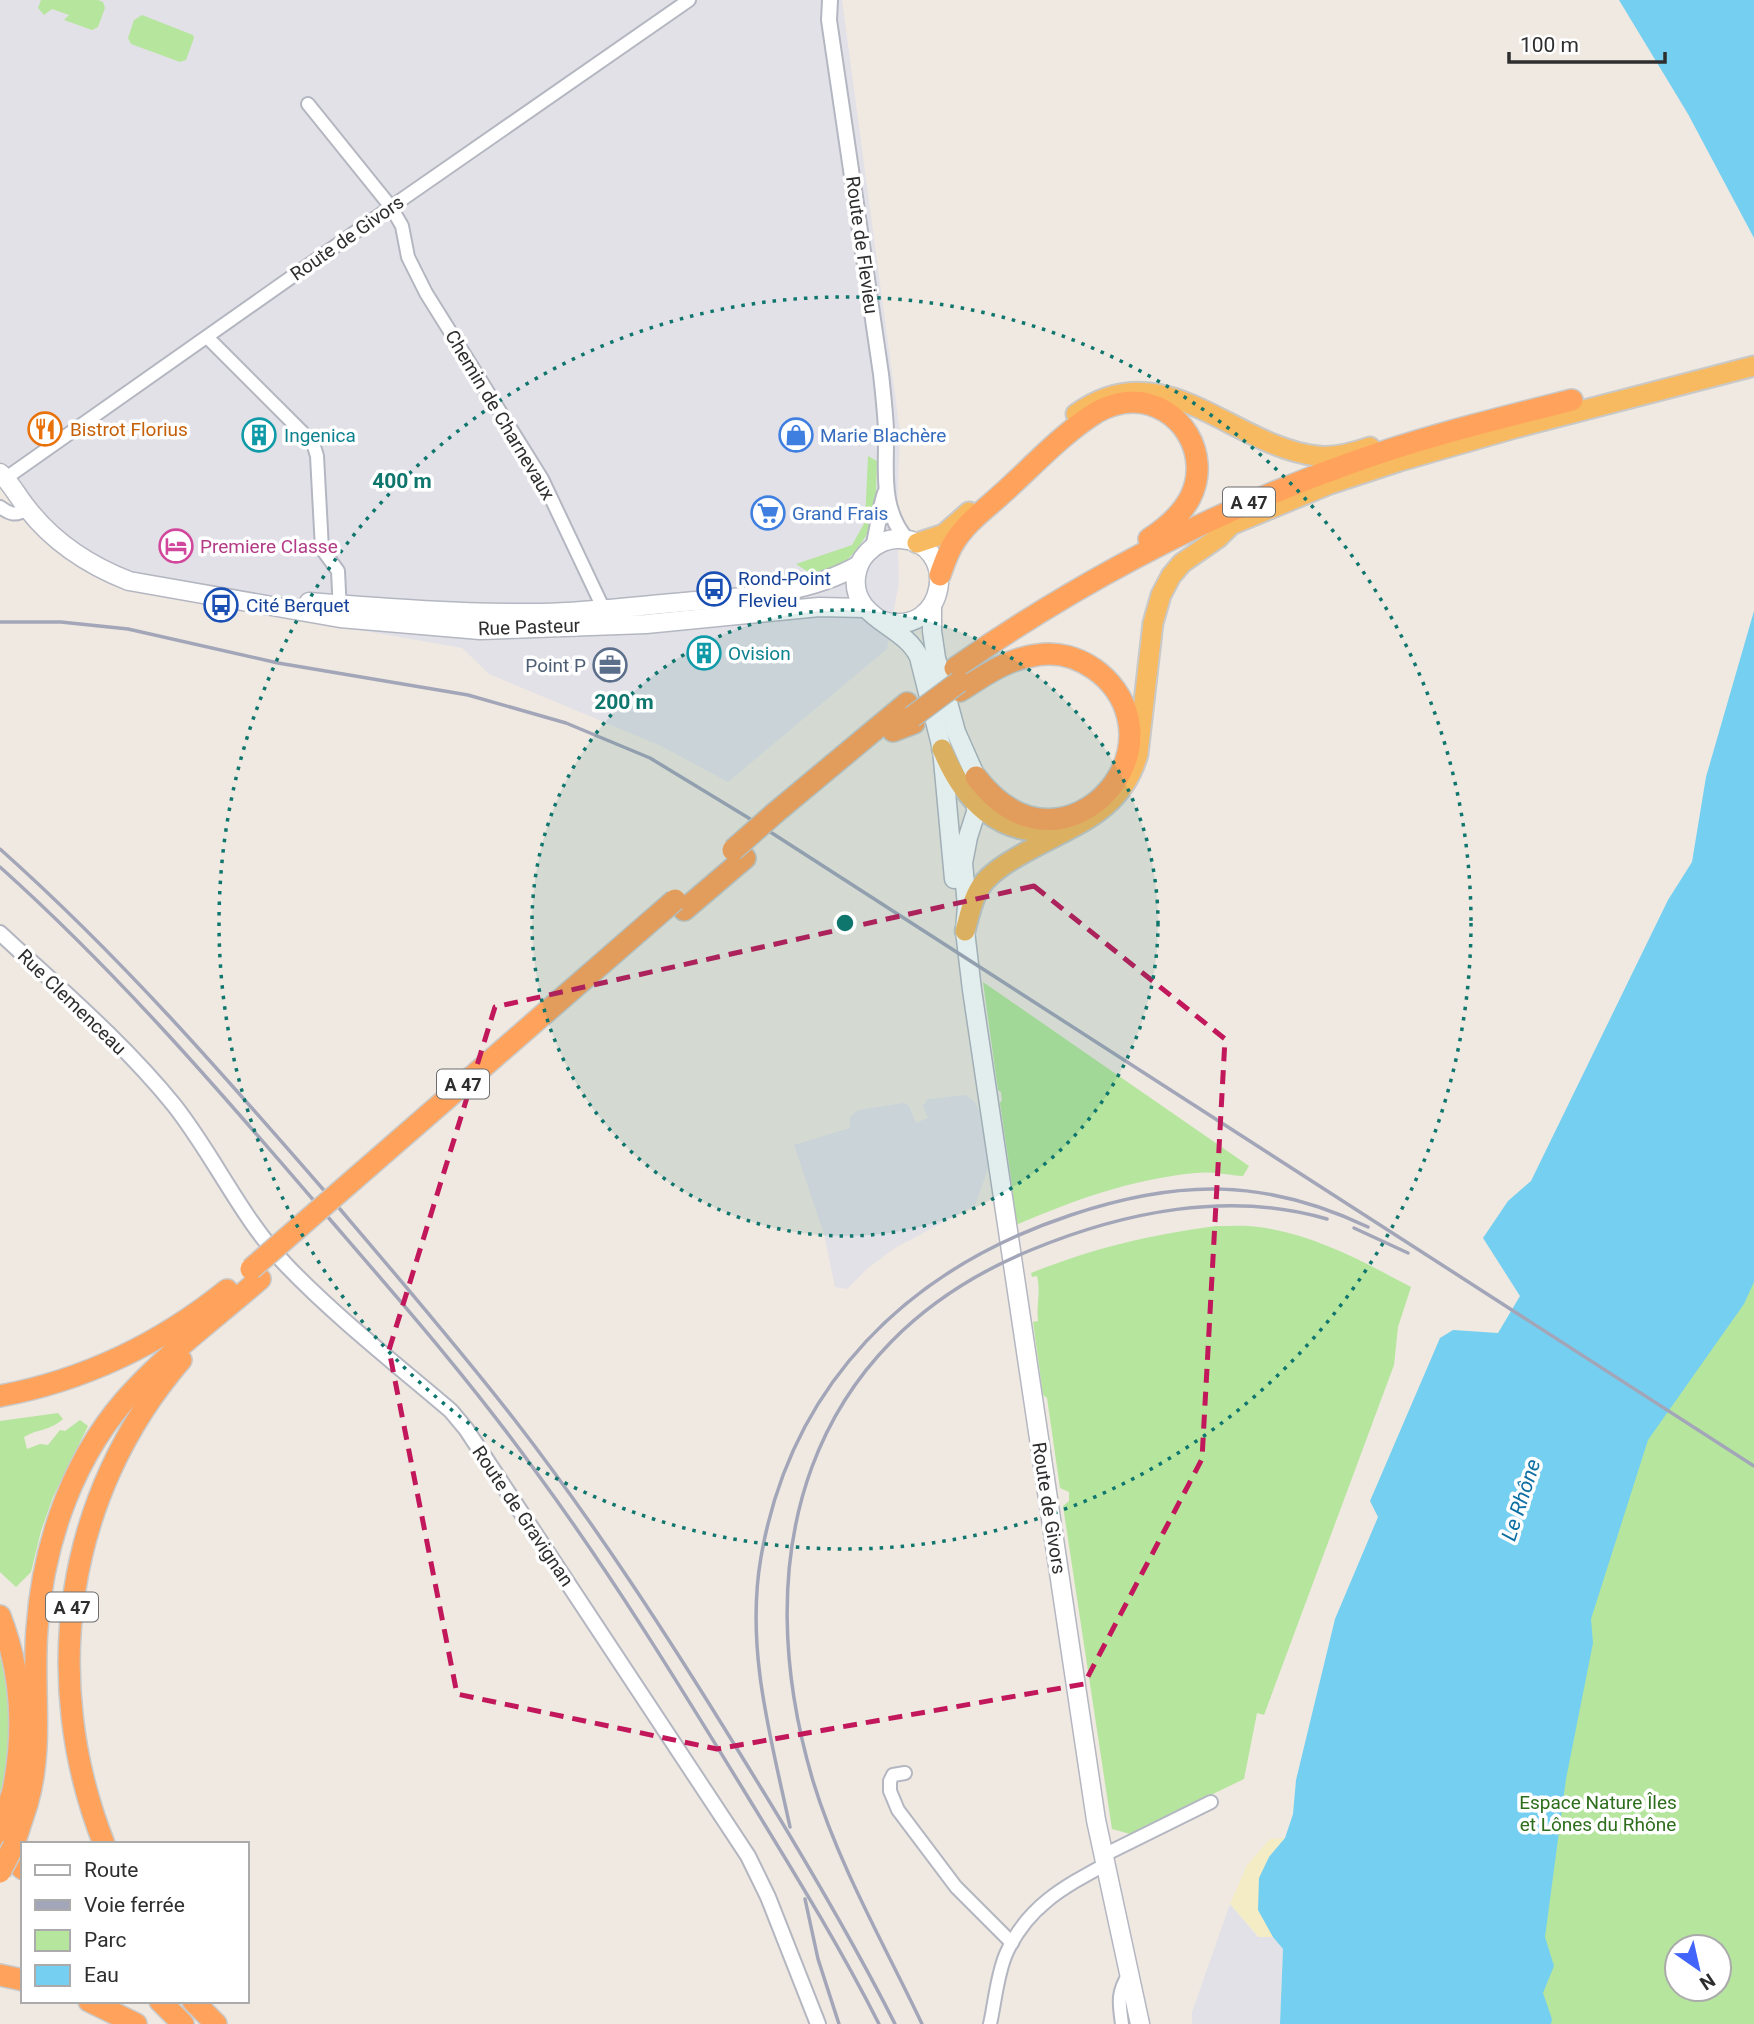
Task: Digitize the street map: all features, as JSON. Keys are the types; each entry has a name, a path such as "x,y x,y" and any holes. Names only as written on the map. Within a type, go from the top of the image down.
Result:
{"highway":[{"name":"A 47","path":"958,680 1094,596 1231,525 1330,484 1400,461 1732,366 1754,355"},
{"name":"A 47","path":"0,1396 59,1382 116,1360 183,1323 256,1274 781,817 1057,600 1168,540 1266,495 1393,449 1572,400 1732,366 1754,366"},
{"path":"912,542 944,534 1076,414 1098,400 1116,393 1160,393 1280,446 1323,456 1351,453 1452,426 1572,400"},
{"path":"940,575 952,546 960,535 1080,424 1107,407 1122,402 1144,403 1165,411 1184,427 1194,444 1197,473 1190,497 1168,526 1057,600"},
{"path":"965,931 975,897 990,876 1009,862 1095,816 1124,788 1132,772 1140,742 1153,623 1166,584 1182,563 1218,538 1231,525"},
{"path":"958,680 1040,654 1057,654 1083,662 1098,671 1111,684 1124,704 1130,726 1128,753 1118,778 1100,799 1072,815 1050,819 1025,816 1004,806 976,777"},
{"name":"A 47","path":"781,817 893,731 911,714"},
{"path":"942,749 958,784 976,804 994,818 1020,829 1041,831 1069,828"},
{"name":"A 47","path":"103,1842 81,1773 70,1702 69,1637 82,1552 103,1486 132,1428 178,1363 256,1274"},
{"name":"A 47","path":"0,1872 13,1847 20,1798 34,1775 38,1740 36,1638 39,1601 53,1536 66,1498 86,1456 128,1396 230,1306"},
{"path":"0,1383 116,1360"},
{"path":"0,1616 12,1653 19,1692 20,1743 20,1798 0,1831"},
{"path":"0,1818 26,1842"},
{"path":"0,1848 21,1868"},
{"path":"0,1975 21,1980"},
{"path":"93,2003 136,2024"},
{"path":"162,2003 183,2024"},
{"path":"195,2003 216,2024"},
{"path":"206,2003 222,2024"}],"main road":[{"name":"Rue Pasteur","path":"2,479 71,552 99,570 129,581 195,594 480,630 606,617 794,589 832,579 859,565"},
{"path":"883,621 897,624 922,616 932,606 940,588 940,575 932,556 912,542 886,541 873,547 859,565 856,587 865,608 909,641 916,652 942,749 958,912 965,931"},
{"path":"932,606 934,650 944,691 956,732 976,777 976,812 963,863 967,906 965,931"},
{"name":"Rue Pasteur","path":"606,617 716,618 819,607 865,608"},
{"path":"948,827 958,809 965,805 1004,806"},
{"name":"Route de Givors","path":"965,931 1074,1674 1105,1860 1140,2024"}],"street":[{"name":"Route de Givors","path":"2,479 689,0"},
{"name":"Route de Flevieu","path":"831,0 829,20 881,374 886,428 885,492 873,547"},
{"name":"Chemin de Charnevaux","path":"308,104 391,207 402,226 408,257 426,293 542,479 606,617"},
{"path":"208,337 313,443 317,456 322,549 338,571 340,611"},
{"name":"Route de Flevieu","path":"885,492 896,526 912,542"},
{"path":"0,507 11,514 20,513 27,508"},
{"name":"Rue Clemenceau","path":"0,933 144,1071"},
{"name":"Route de Gravignan","path":"144,1071 175,1107 238,1205 287,1267 451,1411 466,1429 748,1856 768,1897 818,2024"},
{"path":"905,1773 893,1775 890,1781 890,1791 898,1810 956,1887 1012,1943"},
{"path":"990,2024 1005,1956 1023,1923 1040,1904 1105,1860 1211,1802"},
{"path":"1122,2024 1120,1988 1129,1974"}],"highlighted area":[{"path":"1034,886 1225,1039 1202,1459 1084,1684 717,1749 457,1694 389,1350 495,1007"}],"shaded area":[{"path":"0,0 842,0 900,432 897,516 899,582 887,649 728,782 661,746 489,674 462,648 138,591 78,560 0,466"},
{"path":"965,1095 974,1101 979,1110 989,1166 975,1205 895,1248 869,1267 847,1289 835,1287 824,1234 794,1145 850,1128 850,1117 858,1110 904,1103 909,1106 916,1123 928,1118 923,1106 928,1099"},
{"path":"1230,1904 1258,1937 1273,1937 1283,1949 1280,2024 1192,2024 1192,2012"}],"green space":[{"path":"41,0 98,0 103,2 105,8 98,27 92,30 64,20 69,15 52,9 44,15 38,8"},
{"path":"142,15 193,35 186,60 180,62 131,44 128,38 134,20"},
{"path":"868,456 877,461 875,522 871,535 867,534 852,555 832,571 816,574 796,564 852,545 865,522"},
{"path":"983,982 1249,1166 1243,1176 1201,1173 1148,1180 1080,1200 1014,1226 1001,1092 998,1090"},
{"name":"Espace Nature Îles et Lônes du Rhône","path":"1754,1078 1754,2024 1422,2024"},
{"path":"1216,1226 1259,1227 1299,1236 1356,1259 1411,1287 1398,1327 1394,1365 1264,1715 1257,1713 1244,1779 1130,1834 1112,1829 1063,1506 1069,1501 1069,1492 1060,1488 1047,1398 1043,1395 1033,1322 1038,1321 1038,1282 1037,1276 1032,1277 1031,1273 1077,1256 1122,1244"},
{"path":"58,1413 63,1419 59,1423 24,1437 27,1449 40,1444 48,1445 60,1430 65,1431 80,1420 88,1426 53,1497 31,1572 16,1587 0,1572 0,1421"},
{"path":"0,1656 9,1722 6,1772 3,1789 0,1791"}],"sand":[{"path":"1285,1838 1269,1857 1258,1910 1273,1937 1259,1937 1230,1904 1247,1865 1270,1839"}],"water":[{"path":"1619,0 1754,0 1754,238 1688,114"},
{"name":"Le Rhône","path":"1754,611 1754,1282 1744,1304 1648,1440 1591,1619 1593,1643 1566,1779 1545,1937 1554,1966 1543,1993 1552,2019 1551,2024 1280,2024 1283,1949 1258,1910 1259,1878 1269,1857 1285,1838 1293,1814 1296,1780 1335,1619 1378,1517 1370,1501 1440,1338 1453,1330 1498,1333 1520,1296 1483,1238 1508,1201 1531,1181 1668,900 1692,862 1706,777"}],"railway":[{"path":"0,622 61,622 128,629 278,663 468,695 566,723 650,758 747,817 1754,1466"},
{"path":"0,849 87,931 210,1060 375,1250 514,1419 603,1541 686,1667 820,1886 895,2024"},
{"path":"0,867 85,948 205,1076 405,1307 513,1441 619,1591 669,1670 813,1905 879,2024"},
{"path":"790,1827 768,1727 758,1659 756,1625 761,1557 776,1495 799,1438 829,1387 866,1341 909,1301 958,1267 1012,1238 1110,1203 1185,1190 1257,1192 1293,1199 1368,1227"},
{"path":"922,2024 836,1844 813,1781 794,1698 787,1618 793,1540 812,1468 844,1401 891,1341 953,1291 1031,1250 1102,1225 1177,1209 1252,1206 1290,1210 1327,1219"},
{"path":"1354,1228 1408,1253"},
{"path":"805,1899 818,1959 839,2024"}],"place":[{"name":"Bistrot Florius","path":"45,429"},
{"name":"Ingenica","path":"259,435"},
{"name":"Marie Blachère","path":"796,435"},
{"name":"Grand Frais","path":"768,513"},
{"name":"Premiere Classe","path":"176,546"},
{"name":"Rond-Point Flevieu","path":"714,589"},
{"name":"Cité Berquet","path":"221,605"},
{"name":"Ovision","path":"704,653"},
{"name":"Point P","path":"610,665"}]}
